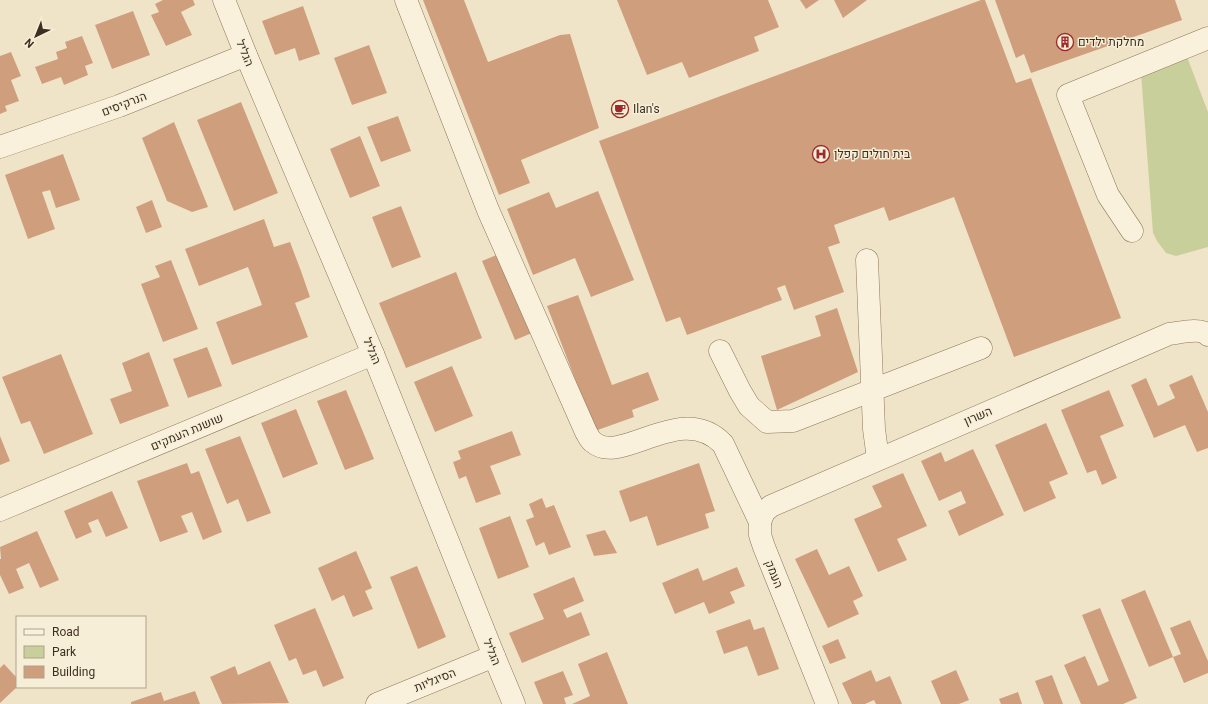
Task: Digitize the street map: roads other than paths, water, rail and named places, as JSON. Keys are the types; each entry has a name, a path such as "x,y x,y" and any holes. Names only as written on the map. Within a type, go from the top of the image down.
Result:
{"street":[{"name":"הגליל","path":"224,0 373,354 514,704"},
{"name":"העמק","path":"406,0 488,210 586,432 592,442 601,446 615,448 677,429 695,429 706,431 715,436 723,444 760,522 760,535 764,547 826,704"},
{"path":"1132,231 1108,195 1068,95 1208,38"},
{"name":"הנרקיסים","path":"0,147 119,106 246,55"},
{"path":"867,260 874,429 878,459"},
{"name":"השרון","path":"760,522 764,512 771,506 1169,334 1196,331 1207,334"},
{"path":"720,351 749,406 766,422 793,421 981,348"},
{"name":"שושנת העמקים","path":"0,510 373,354"},
{"name":"הסיגליות","path":"377,704 494,656"}],"place":[{"name":"מחלקת ילדים","path":"1065,42"},
{"name":"Ilan's","path":"620,109"},
{"name":"בית חולים קפלן","path":"821,154"}]}
